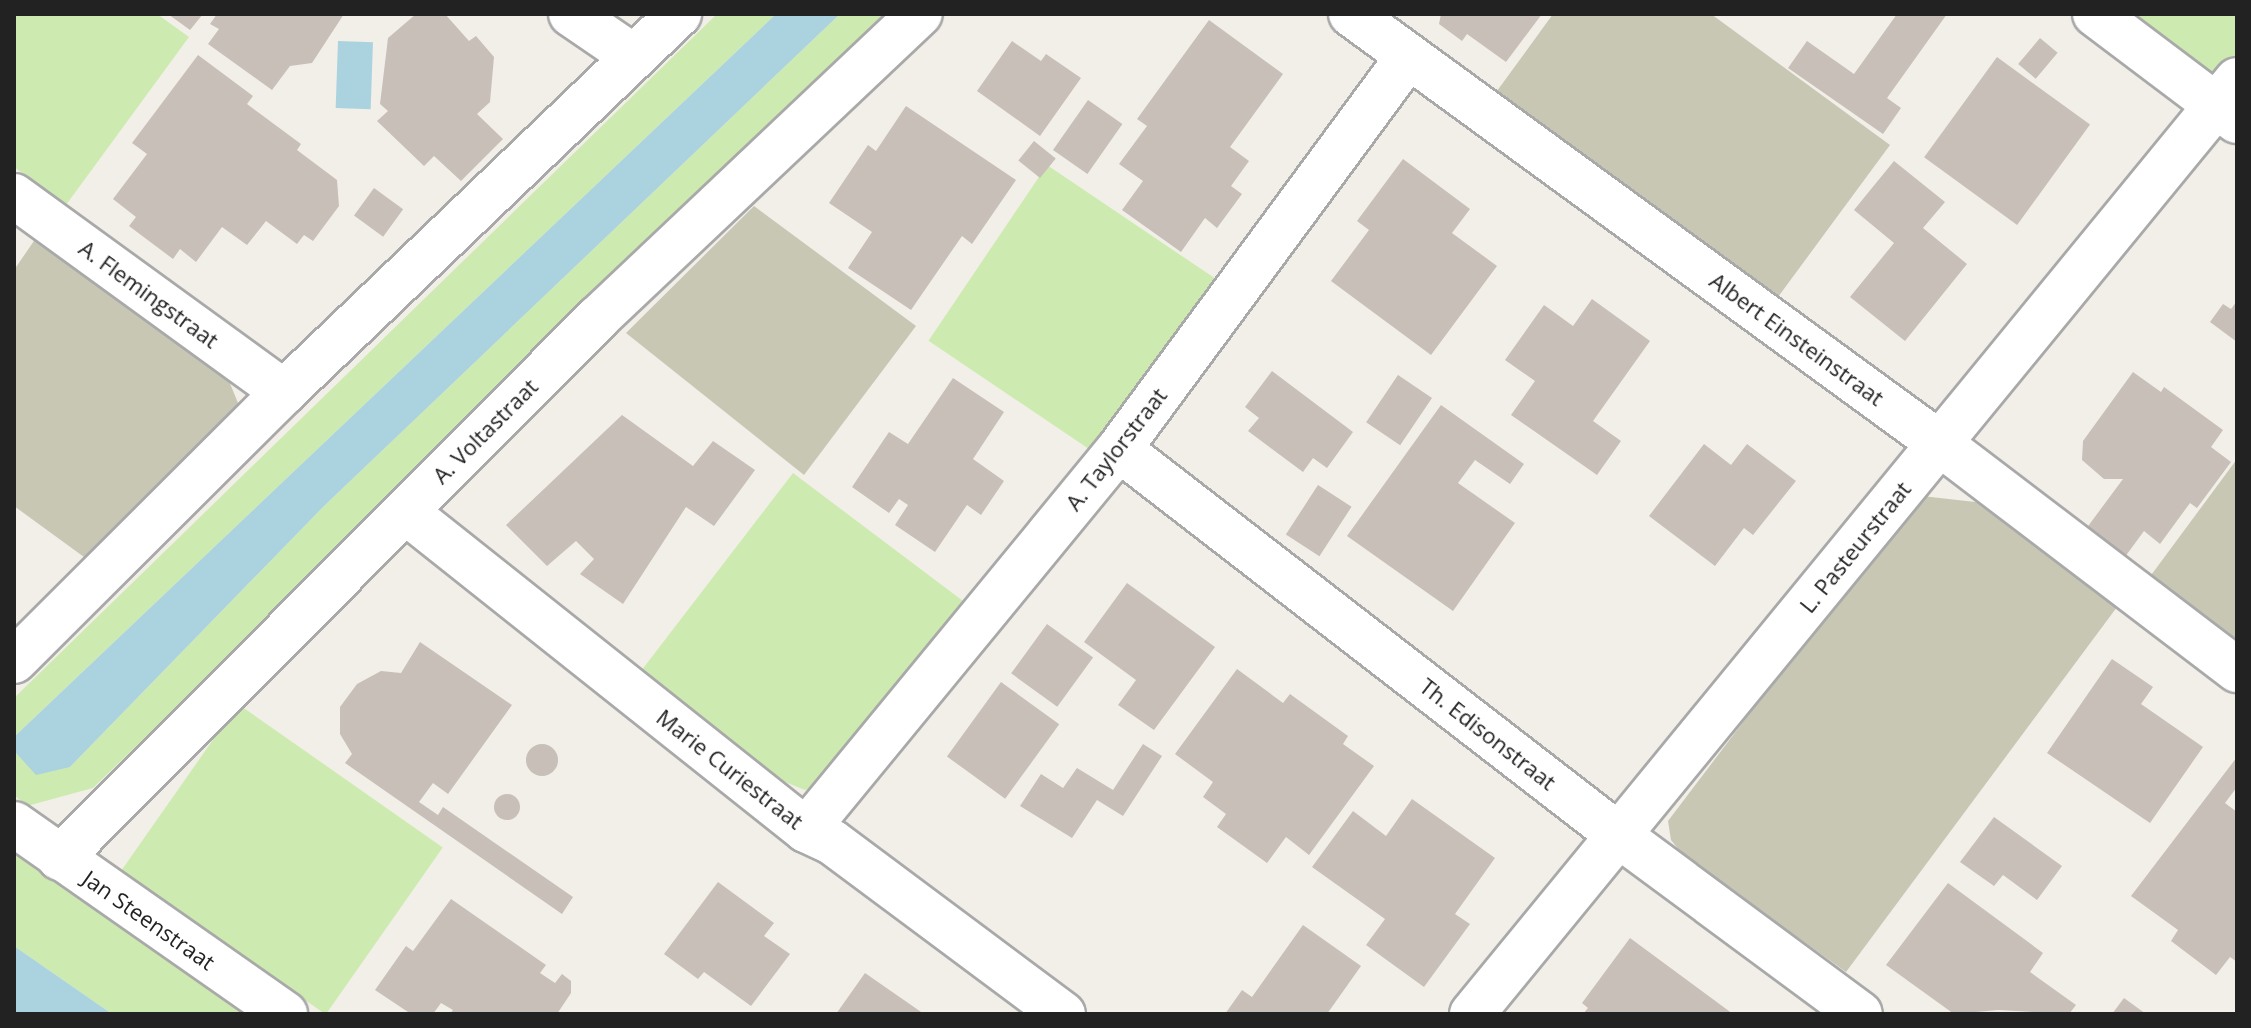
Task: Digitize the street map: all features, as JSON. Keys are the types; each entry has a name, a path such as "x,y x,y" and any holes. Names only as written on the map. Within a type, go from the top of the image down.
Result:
{"street":[{"path":"571,14 634,57"},
{"path":"14,661 284,392 679,14"},
{"name":"A. Voltastraat","path":"60,858 598,318 920,14"},
{"name":"Albert Einsteinstraat","path":"1351,14 1939,443 2237,670"},
{"path":"2095,14 2230,102"},
{"name":"A. Taylorstraat","path":"806,830 1119,449 1409,56"},
{"name":"L. Pasteurstraat","path":"1472,1014 1621,837 1939,443 2230,102"},
{"name":"A. Flemingstraat","path":"14,196 284,392"},
{"name":"Th. Edisonstraat","path":"1119,449 1621,837 1860,1014"},
{"name":"Marie Curiestraat","path":"406,512 806,830 832,842 1063,1014"},
{"name":"Jan Steenstraat","path":"14,824 285,1014"}],"shaded area":[{"path":"1553,14 1711,14 1890,145 1778,297 1497,91"},
{"path":"754,206 916,326 804,475 626,333"},
{"path":"36,238 229,381 238,403 230,428 95,565 14,506 14,270"},
{"path":"2237,459 2237,649 2146,582"},
{"path":"1922,496 1984,503 2120,603 1846,972 1684,856 1671,840 1668,821 1903,511"}],"green space":[{"path":"14,14 157,14 189,37 66,205 14,167"},
{"path":"717,14 776,14 14,737 14,698"},
{"path":"840,14 892,14 93,788 27,806 14,795 14,738 16,753 70,767 324,506"},
{"path":"2115,14 2237,14 2237,56 2209,73"},
{"path":"1047,165 1215,279 1097,454 928,341"},
{"path":"793,473 971,607 837,780 805,790 775,778 641,671"},
{"path":"238,704 443,847 326,1014 121,871"},
{"path":"14,831 269,1014 112,1014 14,946"}],"water":[{"path":"776,14 840,14 324,506 70,767 36,775 16,753 14,737"},
{"path":"338,41 373,42 371,109 336,108"},
{"path":"14,946 112,1014 14,1014"}],"building":[{"path":"168,14 203,14 190,30"},
{"path":"217,14 344,14 312,63 290,66 272,90 208,44 219,29 210,24"},
{"path":"416,14 445,14 469,41 476,36 494,57 490,102 477,114 503,139 461,181 434,156 424,166 377,121 388,111 380,104 388,38"},
{"path":"1441,14 1542,14 1506,62 1467,34 1462,41 1439,24"},
{"path":"1897,14 1947,14 1887,98 1901,108 1883,134 1788,68 1807,41 1854,74"},
{"path":"1209,20 1283,74 1230,147 1249,161 1231,186 1242,194 1217,228 1205,218 1181,252 1122,210 1143,181 1119,164 1147,126 1137,119"},
{"path":"2040,38 2058,53 2036,79 2018,64"},
{"path":"1012,41 1041,61 1046,54 1081,78 1040,136 977,91"},
{"path":"198,55 253,96 247,104 301,144 297,150 337,180 339,206 313,241 304,235 297,244 266,221 247,245 222,227 196,262 180,249 173,259 129,226 136,217 113,199 147,154 132,143"},
{"path":"1997,57 2090,125 2017,225 1924,157"},
{"path":"1088,100 1122,124 1087,174 1053,150"},
{"path":"906,106 1016,180 972,244 962,236 911,310 848,268 872,232 829,203 868,145 876,151"},
{"path":"1034,141 1056,159 1040,178 1018,160"},
{"path":"1403,159 1470,209 1452,233 1497,266 1431,355 1331,281 1369,230 1357,221"},
{"path":"1894,161 1945,202 1923,228 1967,264 1905,341 1850,297 1894,243 1854,210"},
{"path":"374,188 403,209 383,237 354,216"},
{"path":"1592,299 1650,341 1593,421 1621,441 1597,475 1511,415 1535,381 1505,360 1544,305 1573,326"},
{"path":"2237,301 2237,342 2210,322 2223,304 2231,309"},
{"path":"1272,371 1353,432 1327,468 1313,458 1303,472 1248,431 1259,418 1245,407"},
{"path":"2133,372 2161,392 2164,387 2223,430 2211,447 2231,462 2197,508 2190,503 2160,544 2144,531 2119,565 2080,537 2123,479 2104,479 2082,460 2083,441"},
{"path":"1398,375 1432,398 1400,445 1366,422"},
{"path":"953,378 1004,412 973,459 1004,481 981,515 967,505 935,552 895,525 908,505 899,499 889,513 852,487 889,432 908,444"},
{"path":"1441,405 1524,464 1510,484 1475,460 1458,483 1515,523 1453,611 1347,536"},
{"path":"622,415 693,466 713,441 755,470 714,526 686,507 623,604 580,574 594,559 576,541 547,566 506,525"},
{"path":"1704,444 1731,465 1747,444 1796,481 1753,535 1744,528 1715,566 1649,516"},
{"path":"1318,485 1352,507 1319,556 1286,534"},
{"path":"1127,583 1215,647 1154,730 1118,705 1136,680 1084,642"},
{"path":"1047,624 1093,658 1057,707 1011,673"},
{"path":"420,642 512,705 448,794 433,783 419,802 438,815 443,807 573,897 562,914 345,763 352,754 340,734 340,707 357,684 381,671 401,673"},
{"path":"2112,659 2153,687 2141,704 2203,747 2150,823 2047,753"},
{"path":"1237,669 1283,703 1290,694 1348,736 1343,744 1374,766 1309,855 1286,837 1267,863 1217,827 1226,814 1203,797 1213,782 1175,754"},
{"path":"1001,682 1059,724 1005,799 947,756"},
{"path":"542,744 553,749 558,760 553,771 542,776 531,771 526,760 531,749"},
{"path":"1143,744 1162,756 1123,816 1097,800 1072,838 1020,806 1041,774 1063,788 1077,768 1113,790"},
{"path":"2237,757 2237,787 2225,803 2237,812 2237,962 2230,957 2216,975 2171,941 2178,930 2131,896"},
{"path":"507,794 517,797 520,807 517,817 507,820 497,817 494,807 497,797"},
{"path":"1412,799 1495,858 1455,914 1470,924 1424,987 1366,945 1385,919 1312,867 1353,811 1386,836"},
{"path":"1994,817 2062,866 2037,900 2003,875 1994,886 1960,862"},
{"path":"718,882 774,923 764,936 790,954 751,1006 704,972 698,979 664,954"},
{"path":"1948,883 2043,953 2030,972 2076,1005 2069,1014 1998,1010 1954,1014 1886,965"},
{"path":"451,899 546,965 540,973 555,983 562,974 571,981 571,993 557,1014 450,1014 453,1010 441,1003 433,1014 411,1014 375,990 406,946 413,951"},
{"path":"1303,925 1361,966 1327,1014 1225,1014 1242,990 1252,997"},
{"path":"1630,938 1733,1014 1583,1014 1588,1008 1582,1003"},
{"path":"865,973 924,1014 836,1014"},
{"path":"2124,998 2146,1014 2112,1014"}]}
